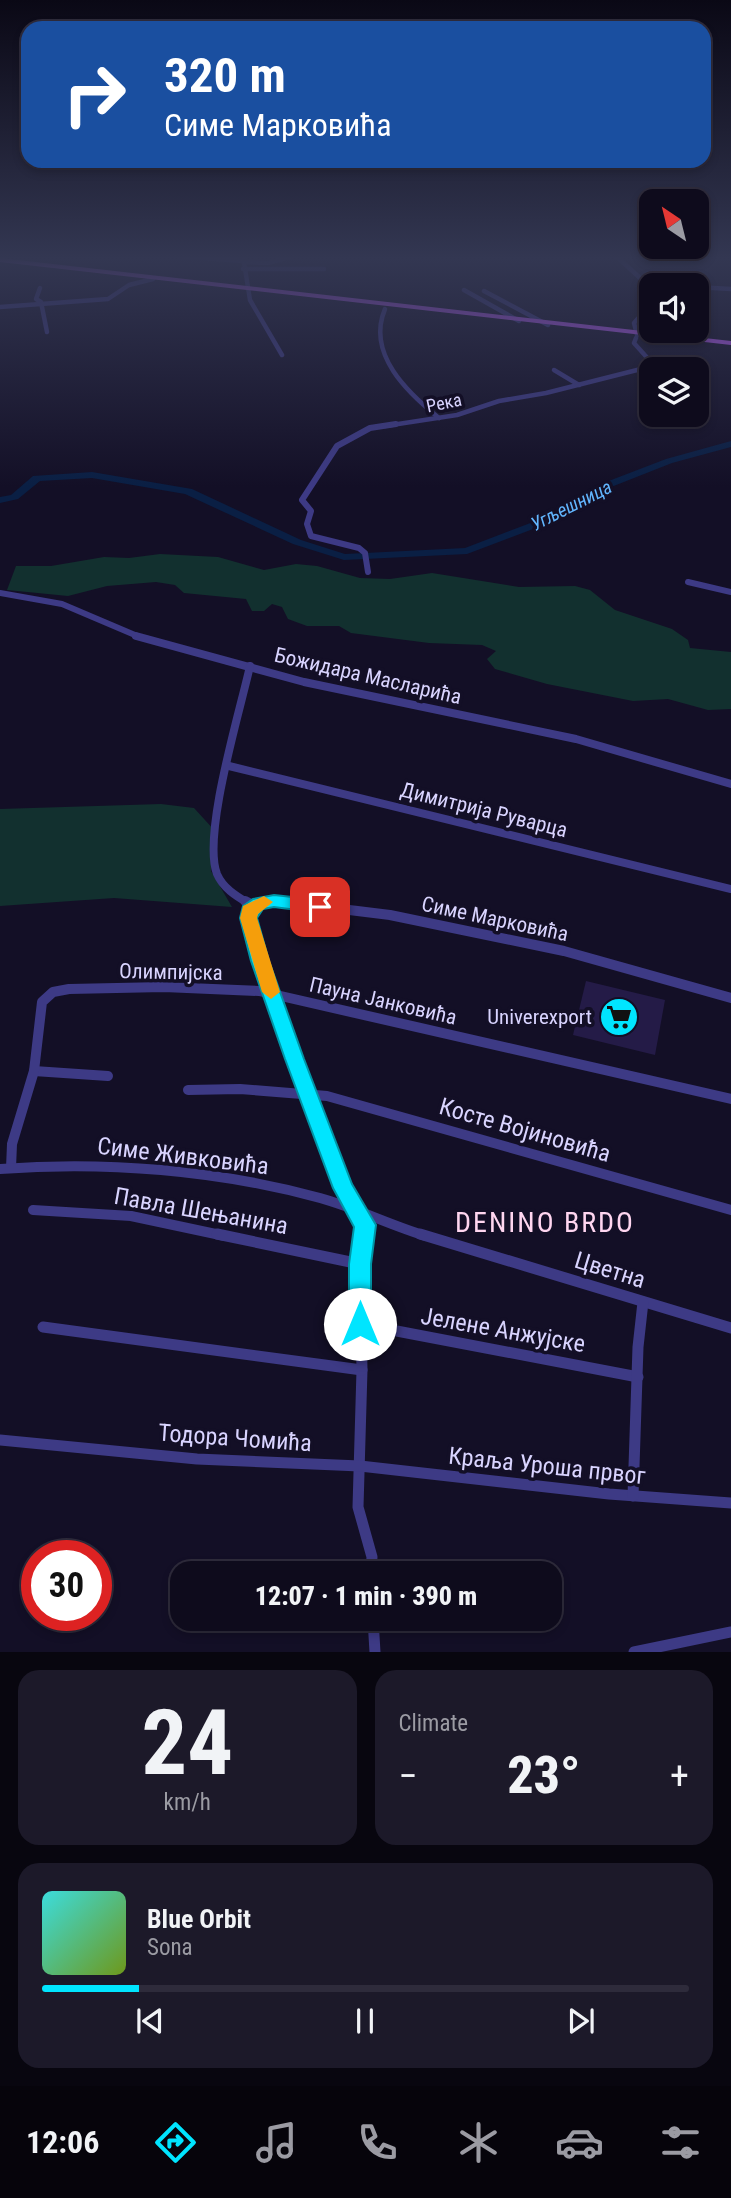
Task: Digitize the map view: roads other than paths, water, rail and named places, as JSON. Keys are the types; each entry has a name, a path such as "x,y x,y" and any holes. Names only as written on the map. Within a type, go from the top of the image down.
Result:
{"main road":[{"path":"609,333 731,345"},
{"path":"613,333 636,336"}],"street":[{"path":"271,333 282,355"},
{"path":"382,333 385,357 394,378 439,418"},
{"name":"Река","path":"368,572 365,553 359,548 311,536 307,528 306,520 311,511 303,496 337,446 355,435 387,423 413,424 485,408 499,401 636,371 651,362 634,343 636,336"},
{"path":"554,370 579,385"},
{"path":"688,582 731,592"},
{"name":"Божидара Масларића","path":"0,593 62,604 137,636 208,659 576,739 731,784"},
{"path":"250,666 216,820 215,869 227,889 252,908 260,961 272,995 344,1188 365,1225 360,1264 362,1370 358,1507 372,1561"},
{"name":"Димитрија Руварца","path":"229,766 731,889"},
{"name":"Симе Марковића","path":"252,908 274,901 390,915 564,951 731,998"},
{"name":"Олимпијска","path":"34,1071 42,1002 53,992 69,989 164,987 260,991 272,995"},
{"name":"Пауна Јанковића","path":"272,995 731,1099"},
{"path":"5,1169 34,1071 108,1076"},
{"name":"Косте Војиновића","path":"188,1090 240,1089 327,1096 731,1210"},
{"name":"Симе Живковића","path":"5,1169 92,1165 148,1168 290,1190 358,1211"},
{"name":"Павла Шењанина","path":"33,1210 131,1216 360,1264"},
{"name":"Цветна","path":"358,1211 377,1221 731,1328"},
{"path":"633,1496 643,1302"},
{"name":"Јелене Анжујске","path":"360,1324 540,1356 638,1377"},
{"path":"43,1327 362,1370"},
{"name":"Тодора Чомића","path":"0,1440 197,1459 360,1466"},
{"name":"Краља Уроша првог","path":"360,1466 633,1496 731,1503"},
{"path":"374,1631 375,1652"},
{"path":"634,1652 731,1632"}],"waterway":[{"name":"Угљешница","path":"367,556 467,551 545,521 597,489 669,461 731,444"},
{"name":"Угљешница","path":"0,500 14,497 37,478 92,475 188,491 297,542 344,557 363,556"}],"place":[{"name":"Univerexport","path":"619,1017"}],"district":[{"name":"DENINO BRDO","path":"545,1222"}]}
